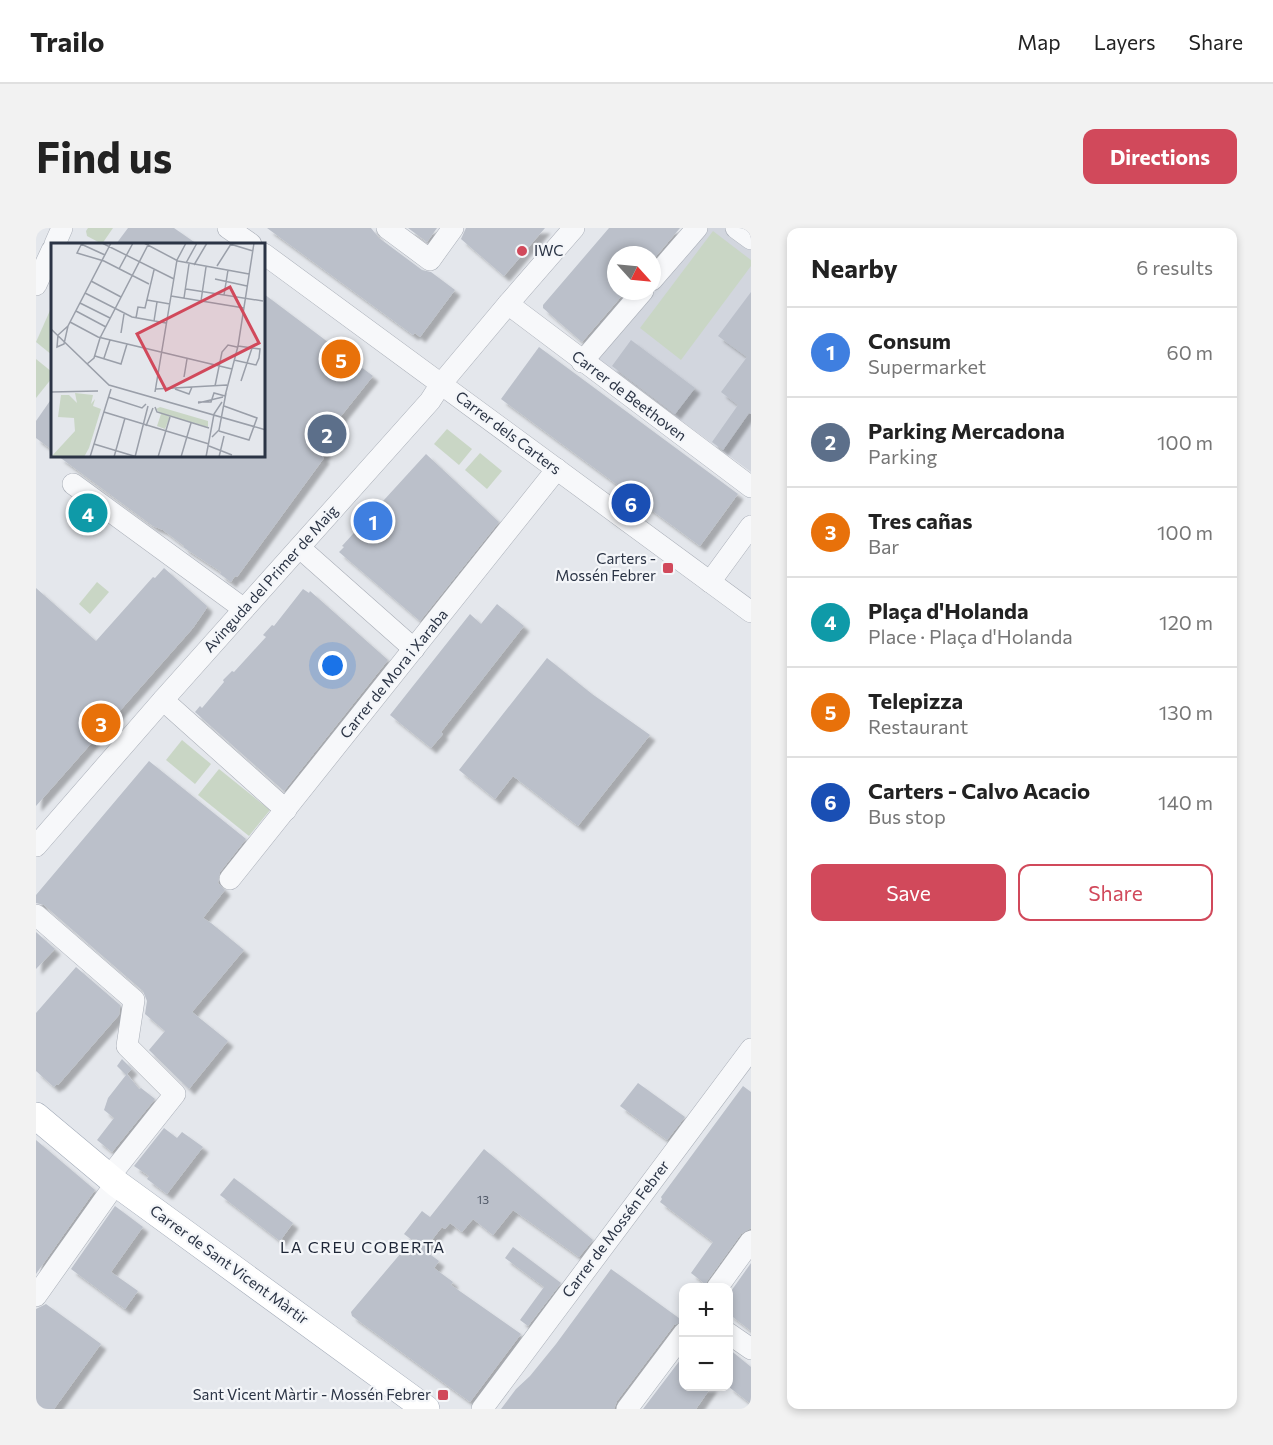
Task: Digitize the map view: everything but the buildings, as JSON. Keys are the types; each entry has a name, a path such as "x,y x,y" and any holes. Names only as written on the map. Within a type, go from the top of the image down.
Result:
{"main road":[{"name":"Carrer de Sant Vicent Màrtir","path":"36,1116 112,1180 426,1409"}],"street":[{"path":"55,243 62,228"},
{"path":"228,228 250,243"},
{"path":"387,228 430,260 453,228"},
{"name":"Avinguda del Primer de Maig","path":"36,846 430,400 441,384 574,228"},
{"path":"661,270 697,228"},
{"path":"736,228 751,239"},
{"path":"36,285 51,252"},
{"name":"Carrer dels Carters","path":"266,255 751,612"},
{"path":"582,362 635,300"},
{"name":"Carrer de Beethoven","path":"508,304 751,488"},
{"name":"Carrer de Mora i Xaraba","path":"230,879 557,470"},
{"path":"74,484 244,609"},
{"path":"710,582 751,526"},
{"path":"300,548 414,649"},
{"path":"163,700 286,810"},
{"path":"36,915 134,1000 127,1046 176,1094 112,1180 36,1296"},
{"name":"Carrer de Mossén Febrer","path":"482,1409 751,1049"},
{"path":"720,1283 751,1241"},
{"path":"733,1336 751,1350"},
{"path":"627,1409 681,1337"}],"shaded area":[{"path":"706,228 727,228 751,246 751,472 595,357 644,300 661,300 661,280"}],"green space":[{"path":"88,228 113,228 103,243 87,236"},
{"path":"713,231 751,260 751,266 681,360 640,328"},
{"path":"51,308 51,354 36,342"},
{"path":"36,359 51,371 51,379 36,398"},
{"path":"447,429 472,449 459,465 434,444"},
{"path":"480,453 502,471 487,489 465,470"},
{"path":"97,582 109,592 90,614 79,604"},
{"path":"182,740 211,764 195,784 166,760"},
{"path":"219,769 270,810 249,836 198,795"}],"place":[{"name":"IWC","path":"522,251"},
{"name":"Telepizza","path":"341,359"},
{"name":"Parking Mercadona","path":"327,434"},
{"name":"Carters - Calvo Acacio","path":"631,503"},
{"name":"Plaça d'Holanda","path":"88,513"},
{"name":"Consum","path":"373,521"},
{"name":"Carters - Mossén Febrer","path":"668,568"},
{"name":"Tres cañas","path":"101,723"},
{"name":"Sant Vicent Màrtir - Mossén Febrer","path":"443,1395"}],"district":[{"name":"LA CREU COBERTA","path":"363,1247"}]}
